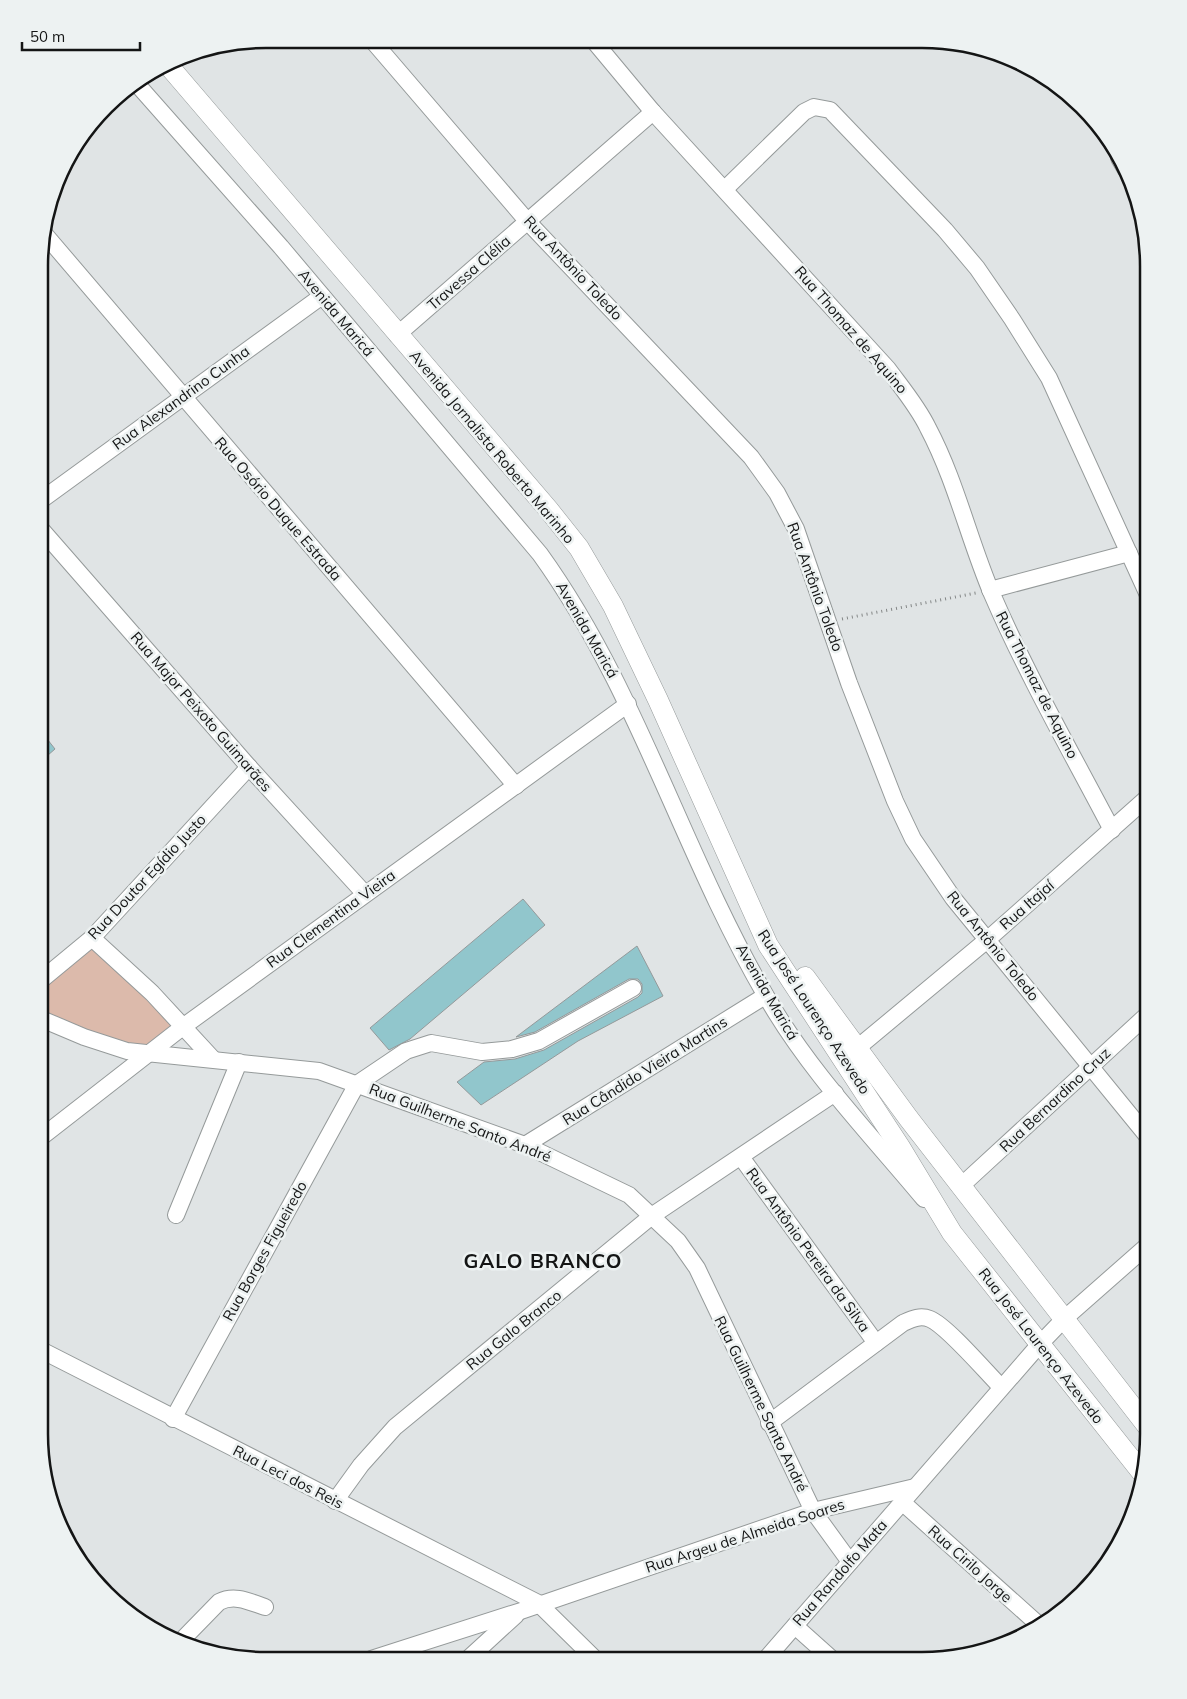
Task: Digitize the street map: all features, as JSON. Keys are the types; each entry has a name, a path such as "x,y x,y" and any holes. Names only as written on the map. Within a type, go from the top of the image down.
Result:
{"main road":[{"name":"Avenida Jornalista Roberto Marinho","path":"171,69 397,335 548,509 579,548 613,606 638,658 750,906"},
{"name":"Rua José Lourenço Azevedo","path":"750,906 856,1049 1140,1416"},
{"name":"Rua José Lourenço Azevedo","path":"750,906 768,945 900,1147 952,1233 1137,1468"}],"street":[{"name":"Rua Antônio Toledo","path":"379,48 528,222 751,457 777,493 796,529 849,684 895,801 913,839 954,898 987,940 1140,1127"},
{"name":"Rua Thomaz de Aquino","path":"600,48 654,112 888,369 909,396 928,428 939,453 990,590 1013,643 1112,830"},
{"name":"Avenida Maricá","path":"140,88 322,296 540,554 569,595 589,628 628,704 726,920 765,996 792,1039 952,1233"},
{"path":"725,189 804,112 821,107 830,110 945,230 977,268 1012,319 1049,378 1140,578"},
{"name":"Travessa Clélia","path":"397,335 654,112"},
{"name":"Rua Osório Duque Estrada","path":"49,239 516,786"},
{"name":"Rua Alexandrino Cunha","path":"48,495 322,296"},
{"name":"Rua Major Peixoto Guimarães","path":"48,537 249,767 364,894"},
{"path":"990,590 1128,553"},
{"name":"Rua Clementina Vieira","path":"48,1132 184,1026 628,704"},
{"name":"Rua Doutor Egídio Justo","path":"48,974 92,938 249,767"},
{"name":"Rua Itajaí","path":"856,1049 987,940 1140,804"},
{"path":"92,938 184,1026 213,1058"},
{"path":"357,1084 406,1051 431,1043 482,1052 512,1050 539,1040 633,988"},
{"name":"Rua Cândido Vieira Martins","path":"525,1145 765,996"},
{"name":"Rua Guilherme Santo André","path":"48,1021 84,1037 127,1051 213,1058 318,1071 525,1145 628,1195 653,1215 678,1242 697,1268 769,1423 813,1511 850,1562"},
{"name":"Rua Bernardino Cruz","path":"961,1186 1140,1021"},
{"path":"176,1215 239,1062"},
{"name":"Rua Borges Figueiredo","path":"173,1419 357,1084"},
{"name":"Rua Galo Branco","path":"335,1501 362,1465 395,1427 653,1215 835,1093"},
{"name":"Rua Antônio Pereira da Silva","path":"740,1158 876,1343"},
{"path":"915,1487 1039,1345 1064,1319 1140,1252"},
{"path":"769,1423 903,1323 919,1317 930,1319 944,1329 1001,1387"},
{"name":"Rua Leci dos Reis","path":"48,1354 173,1419 538,1603 588,1652"},
{"name":"Rua Randolfo Mata","path":"772,1652 915,1487"},
{"name":"Rua Argeu de Almeida Soares","path":"389,1652 521,1611 538,1603 813,1511 915,1487"},
{"name":"Rua Cirilo Jorge","path":"902,1502 1033,1620"},
{"path":"186,1636 219,1602 226,1598 236,1598 265,1607"},
{"path":"476,1652 521,1611"},
{"path":"795,1626 824,1652"}],"path":[{"path":"829,621 990,590"}],"shaded area":[{"path":"89,941 184,1026 148,1054 48,1021 48,974"}],"building":[{"path":"48,740 55,749 48,755"},
{"path":"523,899 545,925 410,1039 389,1050 370,1028"},
{"path":"637,946 663,996 578,1041 481,1105 457,1082 484,1062 515,1059 544,1050 638,997 642,993 642,984 638,979 629,979 535,1032 516,1037"}],"district":[{"name":"GALO BRANCO","path":"543,1261"}]}
